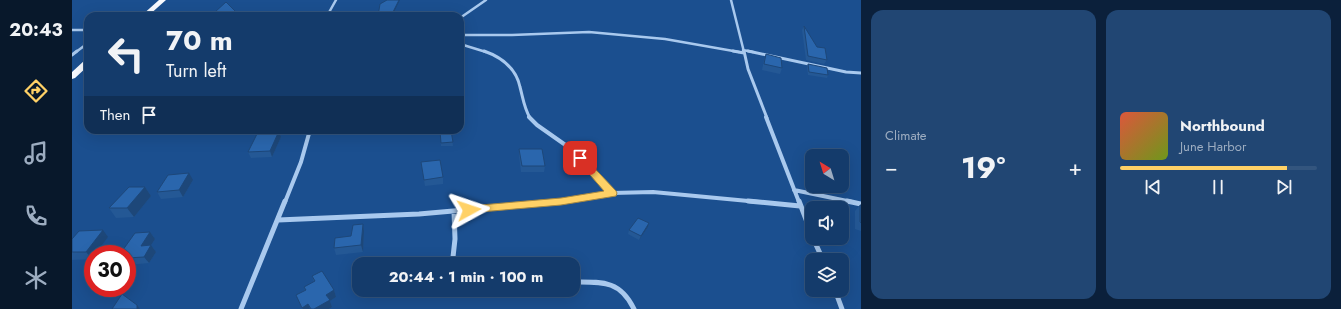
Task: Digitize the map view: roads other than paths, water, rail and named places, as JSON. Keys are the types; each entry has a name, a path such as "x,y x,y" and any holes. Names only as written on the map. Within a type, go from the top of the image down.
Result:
{"highway":[{"path":"149,12 163,0"},
{"path":"72,76 84,66"}],"street":[{"path":"329,12 336,0"},
{"path":"464,15 486,0"},
{"path":"731,0 744,52 768,121 805,218"},
{"path":"72,30 84,30"},
{"path":"464,35 589,32 665,39 744,52 846,72 861,73"},
{"path":"464,45 477,48 505,62 516,73 523,105 533,122 558,137 612,193"},
{"path":"72,55 84,46"},
{"path":"241,309 301,162 309,134"},
{"path":"794,190 861,204"},
{"path":"278,220 419,214 561,202 612,193 654,192 800,206"},
{"path":"453,257 455,239 454,211"},
{"path":"580,283 614,285 624,290 630,298 634,309"},
{"path":"838,297 842,309"}]}
